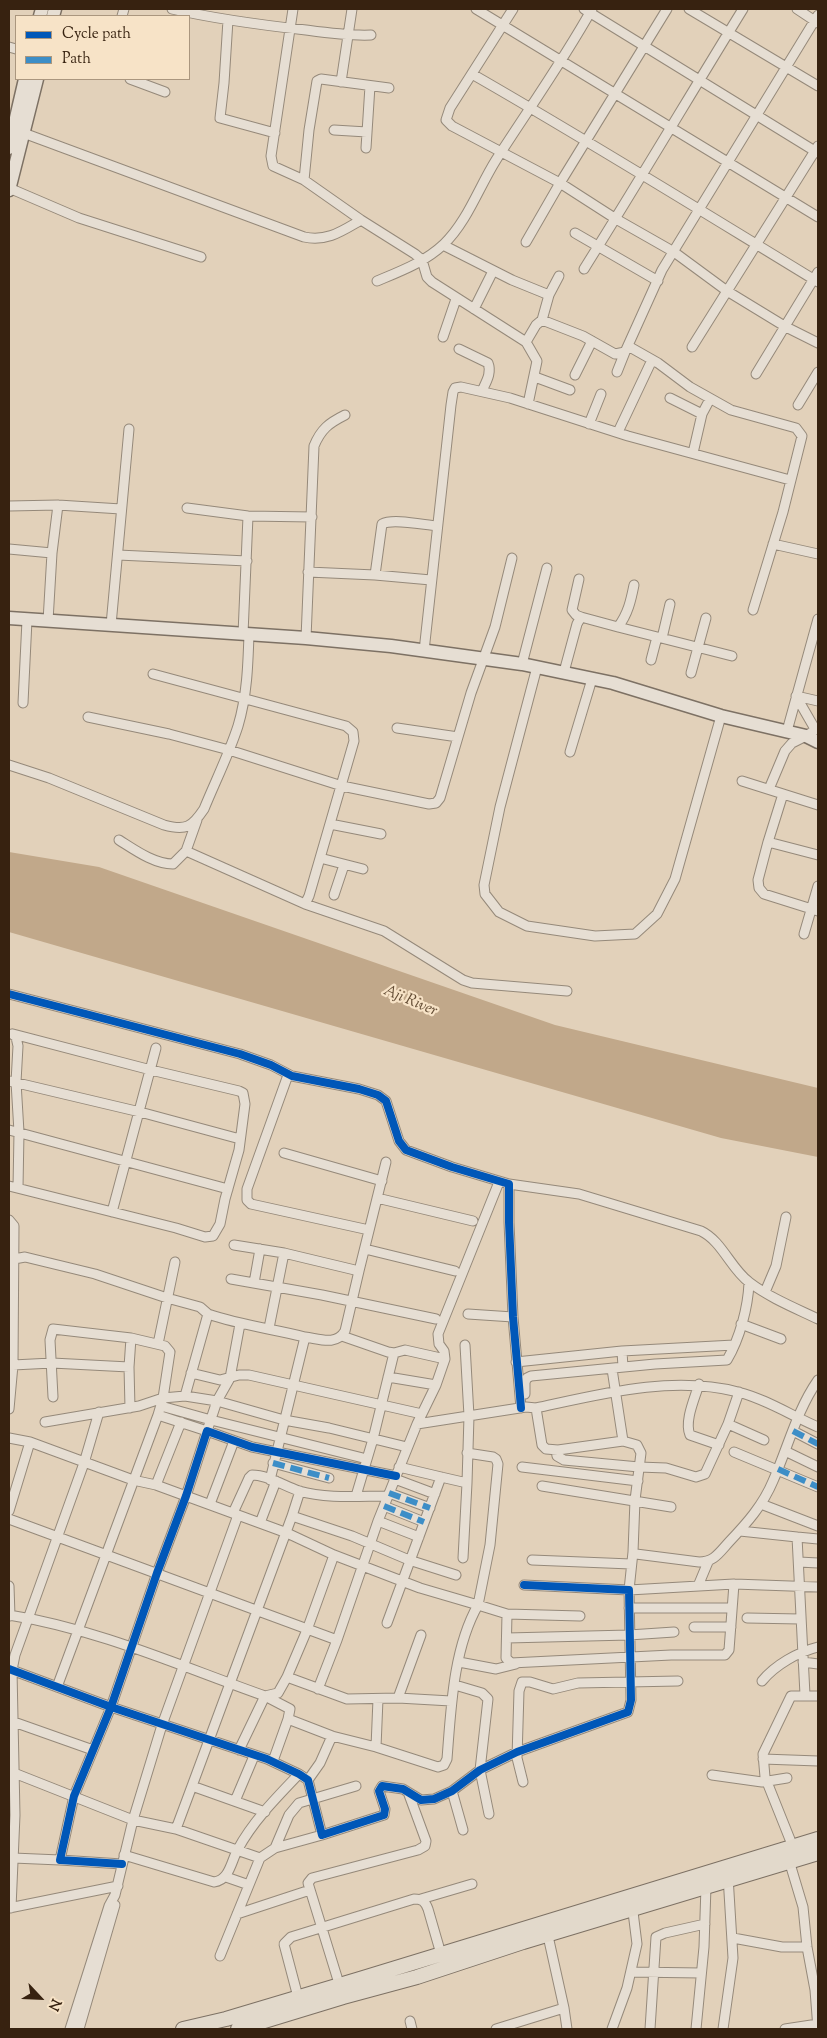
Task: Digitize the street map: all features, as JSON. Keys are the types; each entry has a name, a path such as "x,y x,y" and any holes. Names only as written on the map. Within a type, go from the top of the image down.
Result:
{"main road":[{"path":"9,189 15,129 25,80"},
{"path":"9,148 15,129 37,80"},
{"path":"9,618 306,638 522,664 592,678 727,717 787,731 815,734"},
{"path":"183,2029 252,2018 342,1991 441,1954 632,1903 727,1875 789,1853 818,1839"},
{"path":"789,1853 818,1853"},
{"path":"238,2029 252,2018 298,1997 418,1977 523,1942 548,1936 632,1903 706,1886 727,1875"}],"street":[{"path":"172,9 290,29 348,36 371,35"},
{"path":"293,9 271,156 273,166 304,180 361,220 402,244 422,260 427,277 456,298 526,342 537,361 528,404"},
{"path":"341,82 352,9"},
{"path":"476,9 818,217"},
{"path":"513,9 450,108 446,120 452,126 560,183 616,219 674,252 727,291 786,327 818,343"},
{"path":"526,242 560,183 668,9"},
{"path":"689,9 818,86"},
{"path":"584,269 644,175 698,80 743,9"},
{"path":"617,372 658,281 674,252 817,19 797,9"},
{"path":"377,281 422,260 443,245 453,234 502,152 561,60 589,10 698,80 817,150 785,197 692,347"},
{"path":"228,20 220,118 275,133"},
{"path":"472,74 644,175 755,245 817,278 756,374"},
{"path":"304,180 317,81 321,79 389,88"},
{"path":"133,80 165,92"},
{"path":"366,148 370,86"},
{"path":"15,129 304,237 324,238 337,234 361,220"},
{"path":"334,130 367,132"},
{"path":"9,189 79,218 201,257"},
{"path":"575,233 658,281"},
{"path":"443,245 512,280 550,295"},
{"path":"474,309 493,271"},
{"path":"526,342 536,325 542,320 550,295 559,276"},
{"path":"443,337 456,298"},
{"path":"542,320 592,341 616,354 627,349 652,360 710,399 731,410 789,426 802,436 773,544 752,610"},
{"path":"575,375 592,341"},
{"path":"459,349 488,363 490,368 489,375 482,391"},
{"path":"618,432 652,360"},
{"path":"798,406 818,372"},
{"path":"535,377 570,390"},
{"path":"424,651 437,526 455,388 460,387 482,391 589,424 790,480"},
{"path":"589,424 601,394"},
{"path":"670,398 702,414"},
{"path":"693,452 702,414 710,399"},
{"path":"306,638 314,446 327,424 345,415"},
{"path":"111,625 128,429"},
{"path":"9,506 58,505 121,509"},
{"path":"48,621 52,553 58,505"},
{"path":"187,508 248,516 312,517"},
{"path":"119,840 165,864 172,864 186,851 197,820 204,809 229,750 244,698 248,668 246,634 248,516"},
{"path":"375,575 382,524 385,522 396,522 437,526"},
{"path":"773,544 818,554"},
{"path":"9,549 52,553"},
{"path":"118,555 247,561"},
{"path":"88,717 169,734 229,750 342,786 429,804 436,803 440,798 471,692 495,627 512,558"},
{"path":"522,664 547,568"},
{"path":"308,572 431,580"},
{"path":"579,579 572,610 576,615 732,656"},
{"path":"618,627 628,609 634,585"},
{"path":"651,660 670,604"},
{"path":"564,672 581,617"},
{"path":"691,673 706,618"},
{"path":"787,731 796,696 815,639 818,619"},
{"path":"23,703 27,620"},
{"path":"537,667 500,807 484,885 485,894 499,912 527,926 595,936 635,934 657,914 667,899 675,879 727,717"},
{"path":"153,674 346,726 352,732 354,741 342,786 305,904"},
{"path":"570,752 592,678"},
{"path":"796,696 818,701"},
{"path":"768,789 785,751 792,743 815,734 796,696"},
{"path":"397,728 458,737"},
{"path":"9,766 48,778 164,825 184,827 190,826 197,820"},
{"path":"742,781 818,805"},
{"path":"783,794 758,880 759,888 764,894 815,910"},
{"path":"330,824 381,834"},
{"path":"768,842 818,855"},
{"path":"186,851 305,904 384,932 463,980 472,983 567,991"},
{"path":"320,858 363,869"},
{"path":"334,895 344,865"},
{"path":"804,934 815,910 818,886"},
{"path":"9,994 240,1054 271,1065 288,1075 359,1089 378,1095 386,1101 399,1141 406,1150 499,1182 579,1194 701,1231 711,1238 749,1282 773,1298 818,1319"},
{"path":"11,1033 244,1093 245,1104 239,1150 220,1224 213,1236 208,1237 13,1187 20,1132 12,1081 18,1046 11,1033"},
{"path":"112,1212 127,1162 156,1048"},
{"path":"288,1075 247,1189 247,1200 250,1204 369,1230"},
{"path":"12,1081 140,1112 240,1139"},
{"path":"9,1130 228,1189"},
{"path":"284,1153 382,1181"},
{"path":"14,1259 25,1257 95,1274 200,1307 208,1314 240,1324 269,1328 306,1337 335,1340 342,1336 345,1331 386,1162"},
{"path":"318,1689 378,1521 416,1424 436,1385 445,1359 444,1351 439,1344 438,1334 499,1182"},
{"path":"509,1184 508,1222 513,1317 516,1362 523,1407"},
{"path":"377,1198 473,1221"},
{"path":"765,1292 776,1266 786,1217"},
{"path":"9,1220 14,1226 11,1315 14,1365 9,1409"},
{"path":"234,1246 284,1253 359,1271"},
{"path":"365,1249 455,1271"},
{"path":"254,1283 260,1250"},
{"path":"269,1328 284,1253"},
{"path":"158,1344 175,1262"},
{"path":"230,1279 436,1319"},
{"path":"523,1407 525,1382 527,1378 532,1376 623,1367 723,1361 729,1356 734,1345 748,1304 749,1282"},
{"path":"185,1396 208,1314"},
{"path":"468,1314 513,1317"},
{"path":"60,1860 74,1796 111,1707 156,1573 186,1496 217,1402 230,1378 240,1324"},
{"path":"741,1324 781,1339"},
{"path":"53,1397 50,1340 53,1329 131,1338 158,1344 168,1348 170,1352 160,1406 107,1555 77,1629 57,1687"},
{"path":"342,1336 394,1353 410,1350 445,1359"},
{"path":"260,1523 273,1481 276,1452 306,1337"},
{"path":"130,1408 129,1367 131,1338"},
{"path":"463,1558 468,1483 469,1416 465,1345"},
{"path":"516,1362 622,1351 734,1345"},
{"path":"622,1351 623,1367"},
{"path":"356,1496 373,1439 394,1353"},
{"path":"14,1365 52,1363 129,1367"},
{"path":"612,1369 623,1441"},
{"path":"192,1374 220,1380 250,1375 382,1403 422,1414"},
{"path":"388,1377 436,1385"},
{"path":"698,1586 708,1562 717,1556 740,1531 761,1504 778,1469 809,1393 818,1380"},
{"path":"416,1424 523,1407 536,1408 616,1390 699,1384 739,1392 764,1401 818,1427"},
{"path":"699,1384 688,1431 690,1435 696,1438 719,1445"},
{"path":"556,1450 557,1456 564,1460 666,1468 696,1478 701,1477 705,1474 719,1445 739,1392"},
{"path":"809,1393 818,1398"},
{"path":"45,1422 99,1412 160,1406 185,1396 407,1447"},
{"path":"160,1406 367,1459"},
{"path":"160,1406 181,1422 234,1441 276,1452 397,1474 441,1477 468,1483"},
{"path":"220,1956 260,1858 275,1848 384,1816 385,1809 379,1791 382,1786 408,1791 421,1800 429,1800 452,1791 480,1770 517,1752 628,1712 631,1707 629,1590 640,1448 637,1445 623,1441 556,1450 546,1449 542,1445 536,1408"},
{"path":"99,1412 84,1463 27,1617 11,1670 12,1815 10,1908 116,1891"},
{"path":"156,1485 181,1422"},
{"path":"728,1424 764,1440"},
{"path":"793,1431 818,1444"},
{"path":"9,1438 30,1442 133,1480 156,1485 210,1504 287,1533 334,1555 402,1580 506,1614 580,1616"},
{"path":"210,1504 234,1441"},
{"path":"9,1511 30,1442"},
{"path":"785,1451 818,1468"},
{"path":"734,1452 818,1487"},
{"path":"288,1719 332,1736 376,1746 438,1767 444,1765 447,1759 451,1701 464,1636 478,1605 490,1545 498,1464 493,1456 467,1453"},
{"path":"274,1463 329,1478"},
{"path":"522,1467 638,1481"},
{"path":"397,1474 435,1494"},
{"path":"79,2029 115,1907 116,1891 132,1820 162,1725 249,1478 252,1475 256,1475 300,1491 326,1495 389,1494 430,1508"},
{"path":"387,1623 441,1477"},
{"path":"542,1486 671,1507"},
{"path":"176,1829 287,1533 300,1491"},
{"path":"761,1504 818,1526"},
{"path":"384,1506 424,1522"},
{"path":"292,1516 352,1536 409,1560 456,1575"},
{"path":"9,1518 337,1640"},
{"path":"378,1521 419,1537"},
{"path":"740,1531 818,1540"},
{"path":"796,1537 799,1562 800,1619 805,1695"},
{"path":"633,1552 636,1554 708,1562"},
{"path":"265,1696 278,1693 287,1677 307,1630 334,1555"},
{"path":"532,1560 632,1564"},
{"path":"799,1562 818,1563"},
{"path":"506,1614 506,1658 511,1663 671,1655 725,1655 730,1650 734,1584"},
{"path":"524,1585 629,1590 734,1584 818,1587"},
{"path":"9,1586 9,1616 27,1617 77,1629 133,1646 229,1684 265,1696 290,1709 273,1761"},
{"path":"629,1608 732,1608"},
{"path":"747,1618 800,1619"},
{"path":"694,1627 731,1627"},
{"path":"507,1638 674,1632"},
{"path":"398,1698 421,1634"},
{"path":"762,1681 803,1651 818,1648"},
{"path":"459,1662 496,1670 519,1663"},
{"path":"803,1662 818,1664"},
{"path":"11,1670 162,1725 273,1761 300,1774 308,1780 311,1799 322,1835"},
{"path":"287,1677 347,1699 398,1698 451,1701"},
{"path":"523,1782 517,1752 519,1691 522,1682 530,1682 553,1688 578,1684 630,1681 678,1681"},
{"path":"455,1685 482,1693 488,1699 480,1770 489,1814"},
{"path":"785,2029 818,2027 815,1990 801,1898 767,1782 763,1759 764,1748 789,1699 794,1695 818,1696"},
{"path":"239,1750 265,1696"},
{"path":"376,1746 378,1698"},
{"path":"12,1721 93,1750"},
{"path":"308,1780 320,1764 332,1736"},
{"path":"235,1801 254,1756"},
{"path":"763,1759 818,1761"},
{"path":"11,1771 132,1820 176,1829 260,1858"},
{"path":"11,1861 123,1859 214,1882 220,1881 226,1877 237,1850 254,1823 300,1774"},
{"path":"712,1775 767,1782 787,1778"},
{"path":"192,1786 265,1812"},
{"path":"275,1848 296,1805 356,1786"},
{"path":"342,1991 308,1883 312,1878 418,1850 425,1846 426,1841 408,1791"},
{"path":"452,1791 463,1830"},
{"path":"723,2029 733,1958 727,1875"},
{"path":"226,1877 249,1884"},
{"path":"298,1997 284,1944 291,1936 414,1899 421,1899 472,1884"},
{"path":"696,2029 705,1924 706,1886"},
{"path":"237,1914 310,1890"},
{"path":"70,2029 109,1906 116,1891"},
{"path":"421,1899 425,1902 428,1909 441,1954"},
{"path":"612,2029 631,1972 637,1944 632,1903"},
{"path":"650,2029 656,1937 705,1924"},
{"path":"548,1936 564,2008 566,2029"},
{"path":"732,1938 782,1947 807,1947"},
{"path":"631,1972 701,1973"},
{"path":"496,2029 564,2008"}],"water":[{"name":"Aji River","path":"9,852 99,867 555,1025 818,1088 818,1157 721,1138 9,932"}],"marked path":[{"path":"793,1431 818,1444"},
{"path":"273,1463 329,1478"},
{"path":"778,1469 818,1487"},
{"path":"389,1493 430,1508"},
{"path":"384,1506 424,1522"}],"cycle path":[{"path":"9,994 240,1054 271,1065 292,1076 359,1089 378,1095 386,1101 399,1141 406,1150 452,1167 509,1184 513,1317 521,1408"},
{"path":"122,1864 60,1860 74,1796 111,1707 157,1573 186,1496 207,1431 252,1447 396,1476"},
{"path":"9,1669 111,1707 267,1759 299,1774 308,1780 322,1835 384,1815 385,1809 379,1791 382,1786 403,1789 421,1800 434,1799 452,1791 480,1770 517,1752 628,1712 631,1700 629,1590 524,1585"}]}
